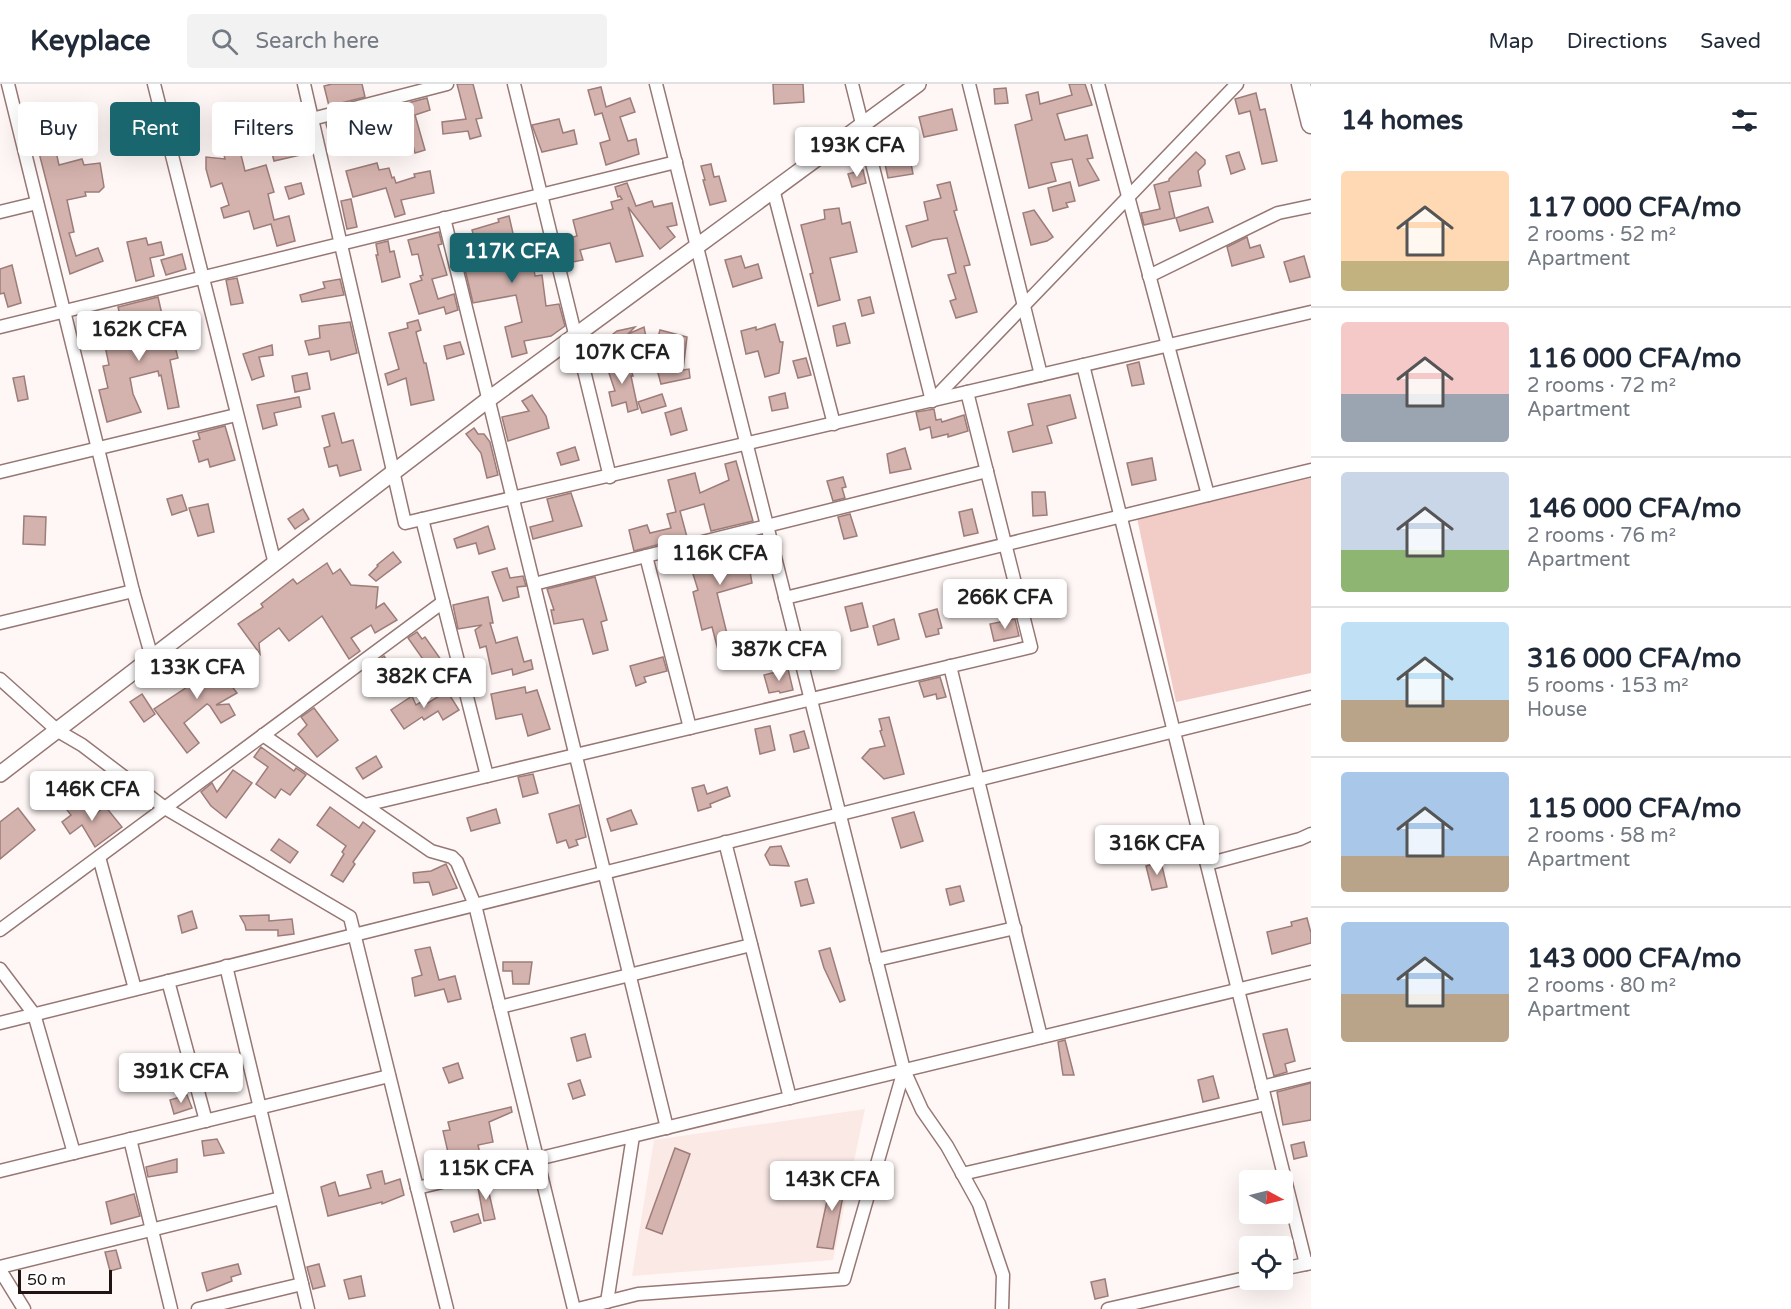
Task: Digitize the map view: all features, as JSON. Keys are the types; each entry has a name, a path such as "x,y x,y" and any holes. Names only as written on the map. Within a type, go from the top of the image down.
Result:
{"highway":[{"path":"1301,84 1311,124"}],"main road":[{"path":"0,774 489,399 918,84"}],"street":[{"path":"8,84 133,591 152,658"},
{"path":"154,84 274,564"},
{"path":"304,84 308,102"},
{"path":"315,118 447,84"},
{"path":"514,84 610,477"},
{"path":"656,84 904,1071 922,1110 947,1146 979,1204 1003,1275 1002,1309"},
{"path":"852,84 932,401"},
{"path":"971,84 1041,375"},
{"path":"1098,84 1208,495"},
{"path":"932,401 1237,84"},
{"path":"315,132 405,523 1311,312"},
{"path":"0,327 676,162"},
{"path":"773,189 834,424"},
{"path":"0,212 38,203"},
{"path":"1149,276 1278,213 1311,206"},
{"path":"444,218 667,1128"},
{"path":"1083,365 1266,1104 1309,1263 1293,1267"},
{"path":"365,806 1031,647 968,392"},
{"path":"0,472 236,416"},
{"path":"785,598 1311,470"},
{"path":"534,584 987,471"},
{"path":"422,519 487,777"},
{"path":"646,556 690,728"},
{"path":"0,623 133,591"},
{"path":"0,930 442,602"},
{"path":"950,666 1041,1037"},
{"path":"0,679 58,731 82,745 165,808 350,917 447,1309"},
{"path":"0,1023 1311,697"},
{"path":"263,735 430,851 452,857 457,862 475,905 576,1309 638,1294 844,1279 904,1071"},
{"path":"1207,864 1311,834"},
{"path":"724,842 790,1098"},
{"path":"99,857 135,989"},
{"path":"876,960 1015,928"},
{"path":"500,1007 751,945"},
{"path":"226,966 308,1309"},
{"path":"0,969 34,1014 74,1153"},
{"path":"417,1188 1311,972"},
{"path":"168,981 206,1121"},
{"path":"1262,1087 1311,1075"},
{"path":"0,1171 389,1076"},
{"path":"962,1174 1266,1104"},
{"path":"607,1302 633,1136"},
{"path":"130,1139 171,1309"},
{"path":"24,1309 0,1268 282,1198"},
{"path":"1108,1309 1239,1279"},
{"path":"198,1309 302,1284"}],"shaded area":[{"path":"1311,478 1311,673 1176,702 1137,518"},
{"path":"865,1109 833,1260 632,1276 654,1140"}],"building":[{"path":"362,84 365,97 345,102 328,102 324,86"},
{"path":"457,84 473,84 482,118 476,119 481,136 470,139 468,131 443,134 442,122 466,119"},
{"path":"773,84 803,84 804,102 774,104"},
{"path":"1069,84 1085,84 1092,105 1057,114 1065,140 1087,135 1093,158 1087,159 1099,180 1079,186 1072,159 1051,163 1056,181 1029,188 1015,125 1032,120 1026,95 1038,92 1040,104 1072,95"},
{"path":"601,87 606,107 630,98 635,112 620,117 628,141 636,139 639,154 606,165 600,143 610,140 602,113 595,115 588,90"},
{"path":"1006,88 1008,103 995,104 994,89"},
{"path":"1256,93 1260,110 1265,109 1277,161 1262,164 1250,111 1239,114 1235,99"},
{"path":"427,98 430,110 415,115 425,150 415,153 414,102 411,102"},
{"path":"952,109 957,130 924,137 919,117"},
{"path":"559,119 563,133 574,130 577,144 542,152 532,125"},
{"path":"1196,152 1205,160 1205,164 1198,171 1201,186 1169,192 1175,218 1144,225 1141,213 1160,209 1154,185 1169,181"},
{"path":"1239,152 1245,169 1231,174 1226,156"},
{"path":"40,156 57,156 59,165 82,159 84,165 100,163 104,187 99,192 85,192 86,196 67,200 74,232 69,233 76,256 98,248 103,261 70,274"},
{"path":"224,156 241,156 245,171 266,165 274,192 268,194 274,220 289,216 295,241 277,246 271,224 254,229 249,211 224,218 221,208 229,205 222,183 211,187 206,169 206,157 225,159"},
{"path":"273,156 296,156 274,161"},
{"path":"910,158 913,174 888,178 885,164"},
{"path":"377,163 379,170 389,168 396,183 415,177 414,174 430,171 434,193 401,200 405,214 395,217 386,188 353,197 346,171"},
{"path":"711,164 714,177 719,176 726,201 710,205 701,166"},
{"path":"863,170 866,183 852,187 848,174"},
{"path":"950,182 957,210 954,211 970,265 964,266 977,312 956,318 950,301 956,299 948,275 956,273 947,238 912,247 906,226 928,220 924,202 941,198 937,185"},
{"path":"1070,182 1075,201 1066,203 1068,207 1053,211 1048,188"},
{"path":"301,183 304,194 289,199 285,187"},
{"path":"627,183 636,206 652,201 654,207 672,203 677,225 667,227 675,237 660,249 628,207 643,256 616,262 610,243 580,250 583,260 568,263 562,240 577,236 573,220 613,209 611,202 622,199 618,197 615,187"},
{"path":"351,199 357,227 347,229 341,201"},
{"path":"1208,207 1213,222 1180,231 1176,218"},
{"path":"839,208 842,224 850,222 857,252 830,258 840,300 818,306 810,274 813,273 801,225 825,219 824,210"},
{"path":"1034,210 1053,237 1031,245 1023,213"},
{"path":"509,216 515,242 523,241 525,249 531,248 535,276 542,275 546,306 559,304 565,326 551,336 524,341 527,353 512,357 505,327 522,322 516,295 473,303 464,265 481,261 472,230 499,222 498,219"},
{"path":"439,232 442,244 438,245 447,275 432,279 438,299 454,294 458,310 446,314 444,307 419,314 410,284 422,280 420,276 423,275 418,254 412,255 408,240"},
{"path":"1247,237 1250,248 1260,245 1264,257 1232,266 1227,247"},
{"path":"146,238 148,245 161,242 164,255 150,258 154,276 136,281 127,242"},
{"path":"388,241 390,252 394,251 400,277 382,282 376,244"},
{"path":"182,254 186,269 166,275 161,260"},
{"path":"741,256 745,268 758,264 762,278 733,287 725,260"},
{"path":"1304,256 1310,277 1290,282 1284,262"},
{"path":"12,265 21,303 8,307 4,293 0,294 0,269"},
{"path":"237,278 243,303 231,305 226,280"},
{"path":"340,279 344,295 302,302 300,295 325,288 323,282"},
{"path":"158,297 166,332 171,331 178,358 170,360 179,407 168,409 161,375 159,376 158,371 130,378 133,394 141,412 107,422 99,390 108,388 103,366 109,365 105,346 152,336 148,317 122,324 118,307"},
{"path":"870,297 874,313 862,316 858,300"},
{"path":"418,320 421,330 416,332 434,400 411,405 406,378 388,385 385,374 399,369 389,333 408,328 407,323"},
{"path":"350,322 357,353 331,360 329,351 309,355 305,341 320,338 319,326"},
{"path":"845,323 850,343 837,346 833,326"},
{"path":"775,324 780,342 783,342 779,373 765,377 758,351 746,354 741,331 756,327 756,330"},
{"path":"635,327 603,357 600,346 608,338 617,331"},
{"path":"644,327 651,363 660,330 687,337 683,370 689,369 690,378 661,384 655,362 634,368 628,334"},
{"path":"460,342 464,354 447,359 444,346"},
{"path":"272,345 273,355 259,357 264,376 252,380 243,354"},
{"path":"806,358 811,375 798,378 793,361"},
{"path":"628,361 633,376 631,376 638,409 628,412 626,402 612,406 609,392 615,391 606,364"},
{"path":"1139,362 1144,384 1132,386 1127,365"},
{"path":"307,373 310,389 295,392 292,376"},
{"path":"24,376 28,399 18,401 13,378"},
{"path":"785,393 788,408 772,411 769,397"},
{"path":"662,394 666,406 642,413 638,402"},
{"path":"532,395 546,416 549,428 508,441 502,417 529,411 522,401"},
{"path":"1070,395 1076,418 1047,426 1052,443 1013,452 1008,432 1033,425 1028,404"},
{"path":"299,397 301,407 274,413 277,425 263,429 257,405"},
{"path":"681,408 687,430 671,435 665,413"},
{"path":"934,409 936,420 941,419 942,422 964,415 968,431 948,437 948,434 932,438 930,427 920,430 916,412"},
{"path":"334,413 342,443 353,440 361,470 340,476 337,465 329,467 324,448 330,446 322,416"},
{"path":"225,426 235,460 210,467 208,459 199,462 193,441 200,439 198,433"},
{"path":"474,428 478,434 484,434 490,442 498,475 487,478 481,453 466,434"},
{"path":"575,447 579,460 561,465 557,453"},
{"path":"905,448 911,469 890,473 887,454"},
{"path":"1152,458 1156,480 1132,485 1127,463"},
{"path":"736,461 753,521 711,531 704,504 680,511 687,537 634,551 629,530 647,525 650,533 671,528 667,514 676,512 668,480 695,473 700,493 729,480 725,464"},
{"path":"843,477 846,487 842,488 845,498 833,501 827,481"},
{"path":"1032,492 1045,492 1047,515 1033,516"},
{"path":"571,493 582,526 533,539 530,527 553,521 547,499"},
{"path":"182,495 187,510 172,515 167,499"},
{"path":"208,504 214,532 198,536 189,508"},
{"path":"303,509 309,519 295,529 288,519"},
{"path":"972,509 978,533 964,536 959,512"},
{"path":"850,514 857,536 844,539 838,517"},
{"path":"24,516 46,517 45,545 23,544"},
{"path":"488,526 495,549 479,554 476,543 457,548 454,539"},
{"path":"755,537 758,544 746,549 752,583 717,593 728,638 730,637 735,655 720,658 712,627 702,630 693,592 698,590 688,558"},
{"path":"393,552 401,562 376,581 369,575"},
{"path":"327,563 333,574 340,569 351,585 378,587 376,608 384,603 397,620 375,633 371,625 351,638 360,651 349,659 322,616 289,641 279,628 259,643 260,654 238,624 263,607 261,604 293,579 297,584"},
{"path":"507,568 510,578 523,576 526,586 517,587 519,597 503,601 492,572"},
{"path":"595,577 607,620 601,622 608,650 593,654 583,619 554,624 551,610 554,610 547,589"},
{"path":"488,597 493,623 490,623 496,643 517,637 524,662 531,660 533,669 513,675 512,669 492,674 486,646 480,648 475,630 482,625 458,629 453,605"},
{"path":"862,603 868,627 851,631 845,607"},
{"path":"937,609 942,628 938,629 939,634 926,637 919,614"},
{"path":"894,619 899,639 878,645 873,626"},
{"path":"1015,619 1019,636 994,641 990,624"},
{"path":"417,632 422,639 425,637 444,664 432,672 408,638"},
{"path":"775,633 779,647 765,651 762,636"},
{"path":"204,650 237,693 216,705 229,704 235,715 221,723 207,704 184,723 199,743 187,753 154,709 187,687 182,679 200,666 194,657"},
{"path":"384,656 395,672 386,678 375,663"},
{"path":"663,657 667,671 644,677 646,682 636,686 630,666"},
{"path":"788,669 793,690 769,693 764,675"},
{"path":"940,677 946,697 937,699 936,694 924,697 919,682"},
{"path":"525,687 526,693 537,690 550,729 528,736 522,714 496,719 491,694"},
{"path":"447,691 459,710 443,720 438,711 424,720 422,717 404,729 391,710 412,696 416,705 426,699 428,703"},
{"path":"142,694 155,714 144,722 130,702"},
{"path":"314,708 338,740 317,757 298,734 307,725 301,717"},
{"path":"889,717 904,774 884,779 862,758 870,749 885,746 879,719"},
{"path":"770,726 775,750 760,754 755,729"},
{"path":"804,731 809,748 794,752 790,735"},
{"path":"261,747 294,771 296,768 306,775 290,795 281,789 275,798 256,784 268,767 254,757"},
{"path":"376,756 382,767 363,779 356,768"},
{"path":"233,770 252,783 226,818 211,806 201,792 212,783 217,792"},
{"path":"533,774 538,793 523,797 518,777"},
{"path":"704,785 707,794 727,787 730,796 710,804 711,807 698,811 692,788"},
{"path":"84,797 97,813 105,806 122,827 95,847 82,825 70,834 62,822 71,815 67,810"},
{"path":"579,805 586,837 576,840 578,845 569,848 566,840 557,843 549,814"},
{"path":"330,807 359,828 363,822 375,831 353,862 355,864 343,882 331,875 344,854 342,852 346,846 317,825"},
{"path":"18,808 35,830 0,859 0,822"},
{"path":"496,809 500,823 471,831 467,818"},
{"path":"631,810 637,824 611,831 607,819"},
{"path":"914,812 923,841 901,848 892,818"},
{"path":"279,839 298,852 290,863 271,850"},
{"path":"781,846 789,866 770,865 765,855 770,847"},
{"path":"1161,862 1167,887 1152,890 1146,866"},
{"path":"446,864 457,888 433,895 429,882 414,883 413,873 431,871"},
{"path":"807,879 814,903 801,906 795,882"},
{"path":"960,886 964,901 950,905 946,889"},
{"path":"192,911 197,928 182,933 178,916"},
{"path":"269,915 269,921 292,919 294,934 278,936 278,930 246,930 240,916"},
{"path":"1307,918 1311,943 1272,954 1267,932 1292,926 1291,922"},
{"path":"430,947 439,980 455,976 461,999 448,1002 444,989 415,996 412,978 422,975 415,950"},
{"path":"830,948 845,1000 840,1002 824,968 819,951"},
{"path":"503,962 532,962 529,984 513,984 512,971 503,971"},
{"path":"1287,1029 1295,1061 1285,1064 1287,1072 1274,1076 1263,1034"},
{"path":"585,1034 591,1057 577,1061 571,1038"},
{"path":"1065,1040 1074,1075 1063,1075 1058,1042"},
{"path":"458,1063 463,1078 449,1083 443,1068"},
{"path":"1213,1076 1219,1098 1203,1102 1198,1080"},
{"path":"580,1080 585,1095 573,1099 568,1084"},
{"path":"1311,1083 1311,1120 1283,1125 1277,1092"},
{"path":"187,1095 192,1108 174,1114 170,1100"},
{"path":"511,1107 512,1112 489,1122 493,1142 478,1145 481,1158 451,1165 443,1131 450,1130 448,1122"},
{"path":"217,1139 224,1153 204,1156 202,1141"},
{"path":"1304,1142 1307,1156 1294,1159 1291,1145"},
{"path":"675,1148 690,1154 662,1234 646,1228"},
{"path":"177,1159 177,1172 148,1177 146,1167"},
{"path":"382,1171 385,1184 400,1179 404,1195 382,1204 382,1202 328,1216 321,1187 335,1182 339,1196 371,1188 367,1175"},
{"path":"833,1173 847,1175 833,1249 817,1247"},
{"path":"486,1180 495,1219 484,1221 477,1182"},
{"path":"134,1194 140,1216 111,1224 106,1202"},
{"path":"478,1214 481,1223 454,1232 451,1222"},
{"path":"116,1250 121,1268 110,1271 105,1252"},
{"path":"238,1264 241,1274 231,1277 232,1281 207,1291 202,1273"},
{"path":"319,1264 325,1286 313,1289 307,1267"},
{"path":"361,1276 365,1296 349,1299 344,1280"},
{"path":"1105,1279 1108,1296 1095,1299 1091,1282"}]}
